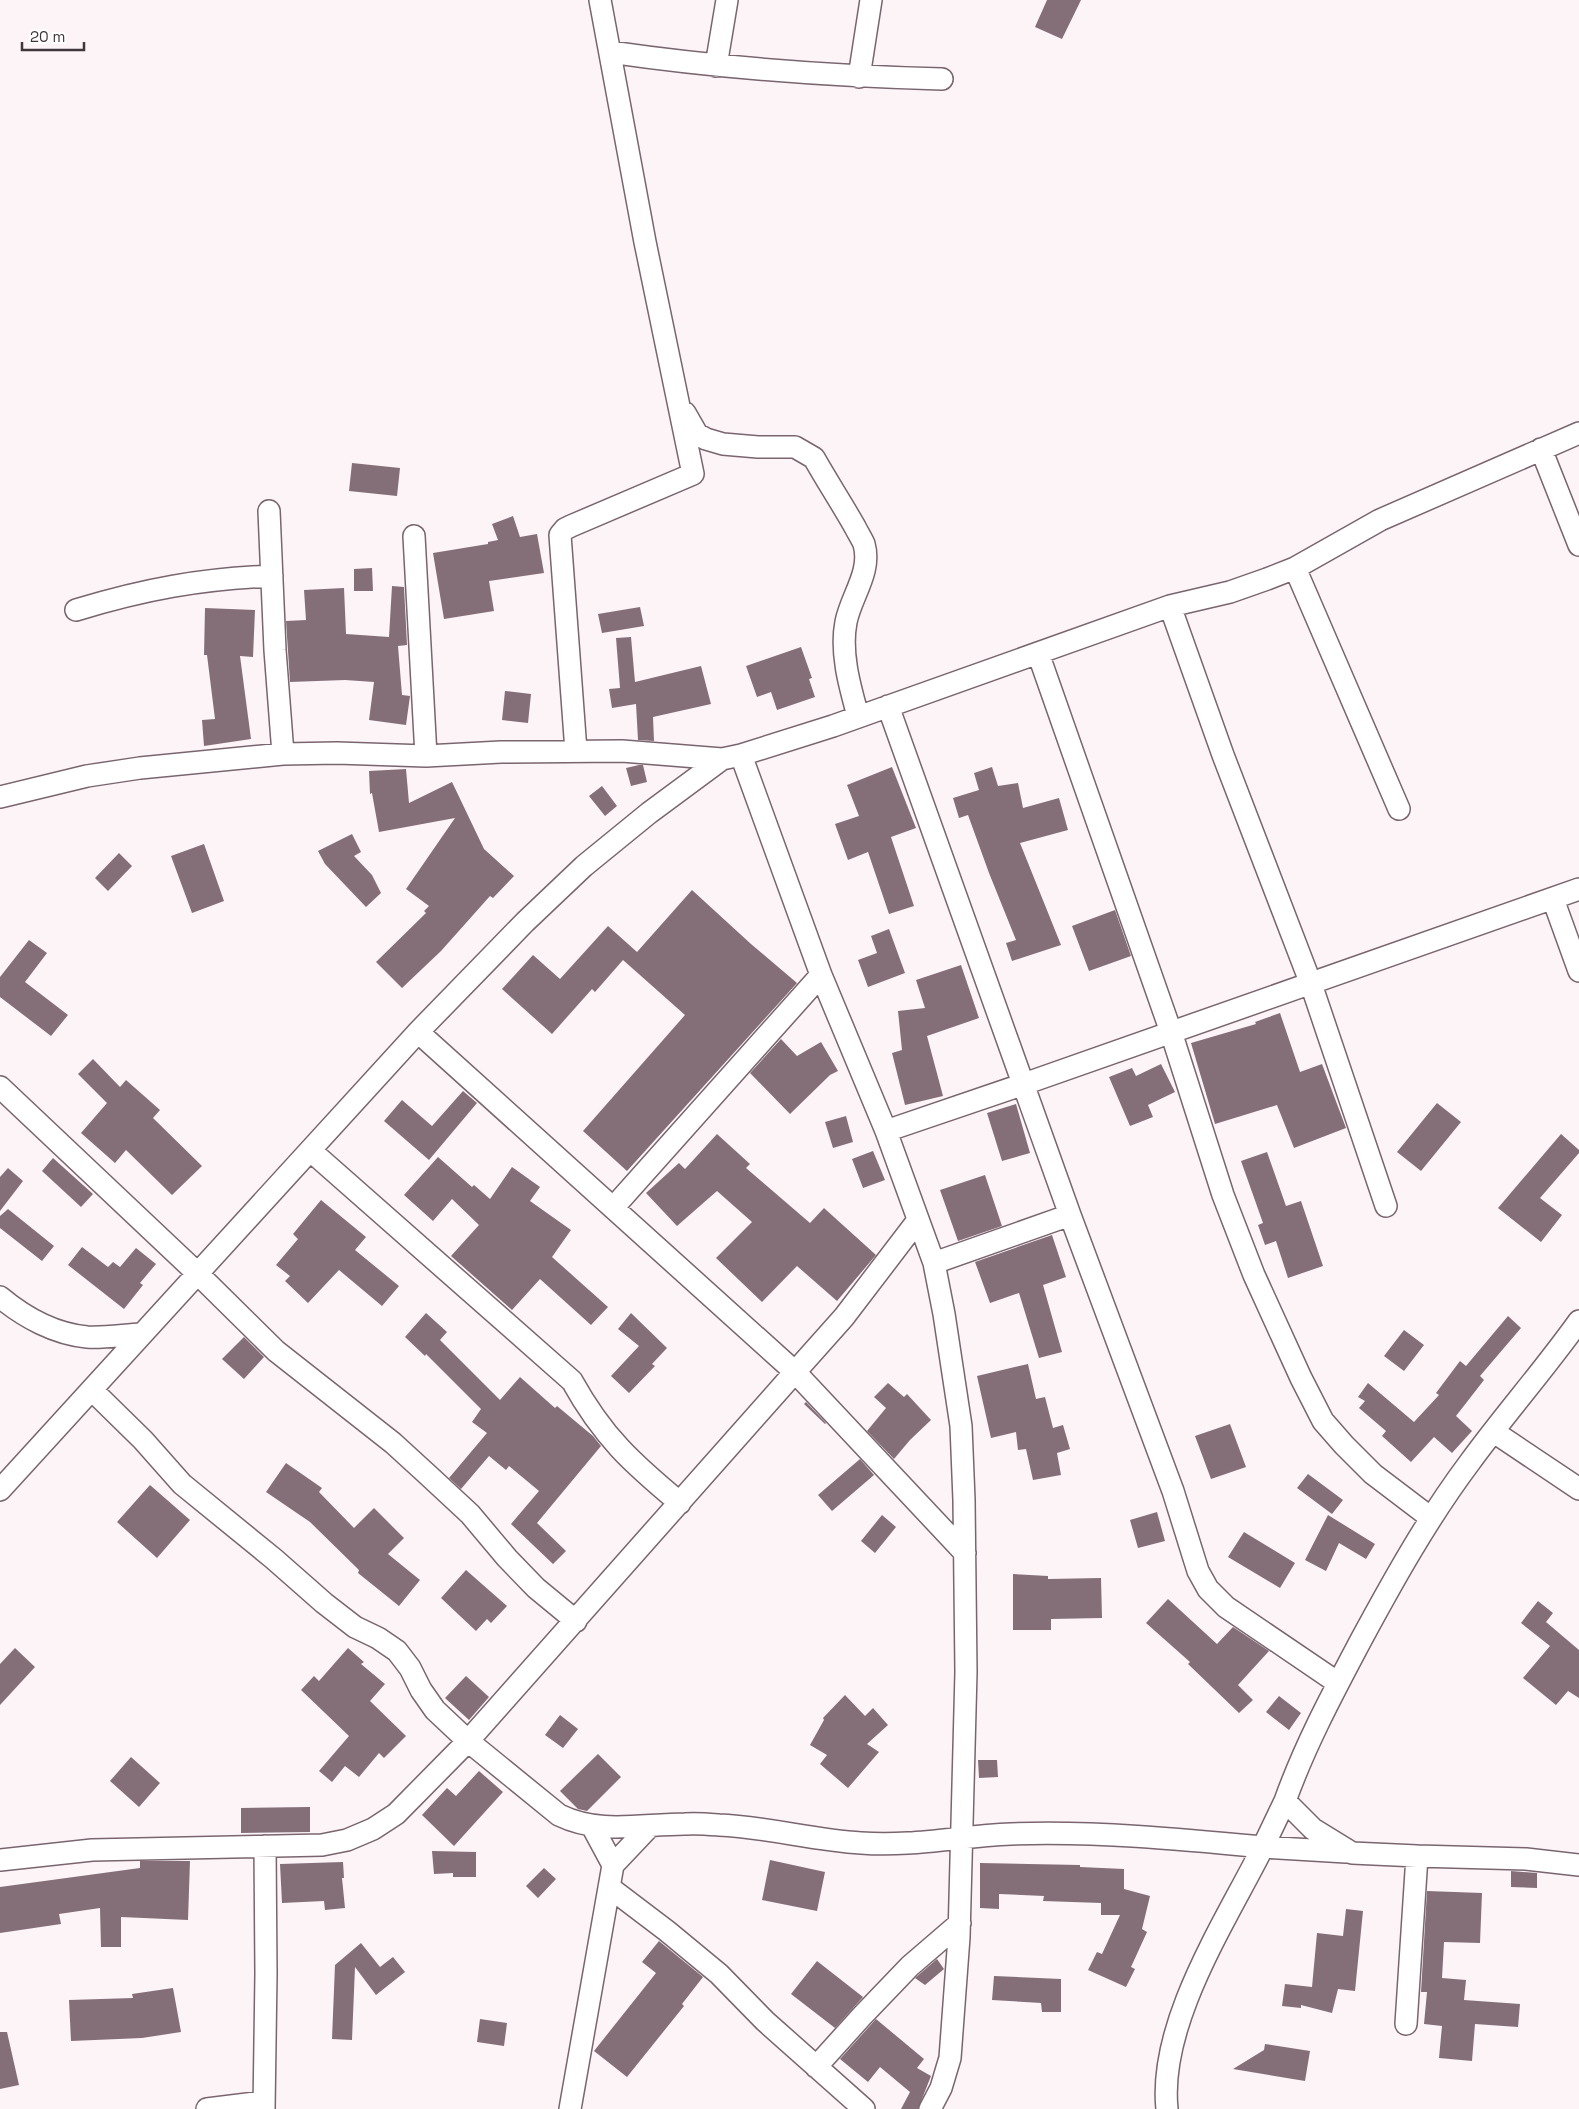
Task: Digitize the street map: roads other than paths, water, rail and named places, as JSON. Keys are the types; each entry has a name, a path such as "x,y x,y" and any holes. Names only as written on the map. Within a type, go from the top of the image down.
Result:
{"street":[{"path":"576,751 560,534 571,526 693,474 644,242 600,0"},
{"path":"716,66 727,0"},
{"path":"859,77 872,0"},
{"path":"610,52 716,66 859,77 942,79"},
{"path":"677,395 690,425 697,434 706,439 723,444 758,447 795,447 814,458 851,520 864,544 865,563 861,581 846,622 845,650 858,716"},
{"path":"0,1490 418,1032 525,922 584,866 649,813 732,757 888,706 1170,606 1230,592 1295,568 1380,520 1579,433"},
{"path":"1542,449 1579,545"},
{"path":"269,511 283,754"},
{"path":"414,536 426,756"},
{"path":"1295,568 1399,809"},
{"path":"76,610 129,594 175,584 226,578 272,576"},
{"path":"1170,606 1226,764 1311,984 1386,1206"},
{"path":"1038,653 1171,1032 1230,1212 1254,1275 1301,1378 1323,1421 1373,1474 1431,1518"},
{"path":"888,706 1070,1215 1173,1491 1198,1570 1208,1589 1226,1608 1338,1683"},
{"path":"0,797 87,776 140,768 283,754 337,753 426,756 622,751 732,757"},
{"path":"732,757 886,1131 934,1263 944,1314 961,1426 966,1672 960,1923 950,2058 941,2088 930,2109"},
{"path":"886,1131 1579,889"},
{"path":"1553,899 1579,971"},
{"path":"614,1208 821,975"},
{"path":"418,1032 796,1372 965,1553"},
{"path":"0,1087 197,1273 276,1351 393,1443 421,1468 470,1514 507,1558 536,1588 576,1621"},
{"path":"311,1151 572,1381 589,1412 610,1439 639,1469 680,1503"},
{"path":"934,1263 1070,1215"},
{"path":"0,1860 92,1850 322,1845 348,1840 373,1829 396,1814 468,1741 796,1372 844,1317 918,1220"},
{"path":"0,1297 12,1307 54,1330 87,1337 141,1334"},
{"path":"1167,2109 1168,2063 1196,1978 1263,1847 1285,1801 1308,1742 1338,1683 1407,1557 1431,1518 1470,1462 1579,1321"},
{"path":"92,1390 143,1440 182,1484 274,1559 324,1603 355,1627 378,1638 396,1650 410,1668 421,1690 435,1710 468,1741 559,1815 574,1822 617,1828 684,1824 721,1825 861,1843 912,1844 1009,1834 1078,1833 1417,1856 1526,1859 1579,1865"},
{"path":"1494,1432 1579,1489"},
{"path":"1285,1801 1313,1829 1352,1852"},
{"path":"592,1826 613,1865"},
{"path":"570,2109 613,1865 649,1827"},
{"path":"207,2109 263,2106 266,1974 265,1846"},
{"path":"1406,2024 1417,1856"},
{"path":"609,1887 719,1974 765,2021 864,2109"},
{"path":"816,2067 910,1966 960,1923"}]}
